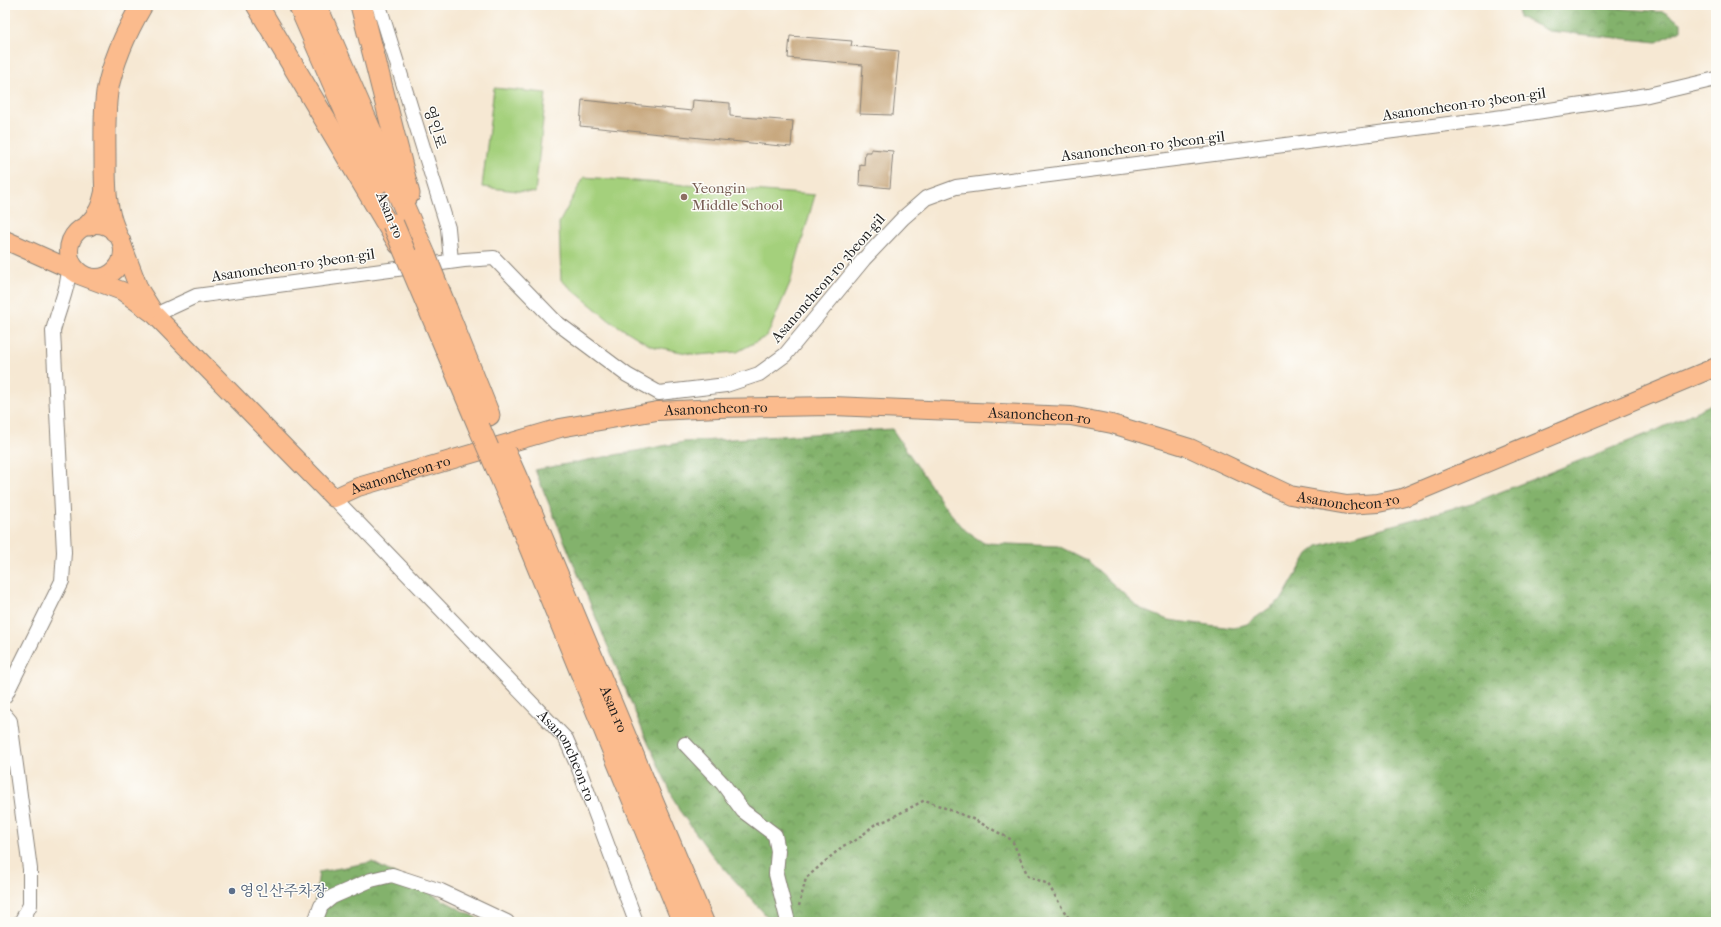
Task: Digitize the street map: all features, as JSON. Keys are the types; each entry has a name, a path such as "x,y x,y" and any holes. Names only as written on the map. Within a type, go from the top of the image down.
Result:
{"highway":[{"path":"119,239 107,209 105,191 107,93 118,53 127,30 142,5"},
{"path":"257,5 402,223"},
{"name":"Asan-ro","path":"299,5 402,223"},
{"name":"Asan-ro","path":"316,5 437,309 519,501 683,922"},
{"path":"361,5 402,223"},
{"path":"82,229 97,217 103,206 105,191"},
{"name":"Asan-ro","path":"519,501 562,582 703,922"}],"main road":[{"path":"26,249 53,247 82,229 103,225 119,239 139,289 155,315"},
{"path":"82,229 70,242 68,251 70,264 80,274 88,278 97,279 106,277 114,272 120,265 123,256 119,239"},
{"path":"5,240 70,264"},
{"name":"Asanoncheon-ro","path":"88,278 122,291 155,315 334,498 358,487 560,428 659,402 833,406 1070,416 1112,424 1190,448 1290,495 1347,505 1378,503 1402,498 1716,367"}],"street":[{"name":"영인로","path":"380,5 448,228 451,261"},
{"name":"Asanoncheon-ro 3beon-gil","path":"155,315 196,296 451,261 494,258 556,322 627,375 659,402 726,385 759,374 785,355 864,259 904,218 926,198 956,187 1503,117 1648,95 1716,79"},
{"path":"5,696 62,581 64,552 53,331 58,308 66,292 70,264"},
{"path":"66,292 88,278"},
{"name":"Asanoncheon-ro","path":"334,498 566,739 579,769 636,922"},
{"path":"5,716 10,721 30,869 30,905 21,922"},
{"path":"685,744 723,784 742,811 775,835 778,851 776,874 788,922"},
{"path":"315,922 321,906 332,897 371,880 392,875 441,891 507,922"}],"path":[{"path":"799,912 806,878 843,846 858,839 874,824 887,820 925,800 941,805 975,820 1012,840 1028,876 1048,884 1067,916 1076,922"}],"green space":[{"path":"1518,5 1609,5 1611,8 1664,12 1681,23 1681,30 1657,42 1549,31 1519,17"},
{"path":"494,88 546,93 535,193 482,187"},
{"path":"584,177 815,195 790,283 767,336 737,352 697,355 651,346 610,321 561,280 559,223"},
{"path":"1716,402 1716,922 772,922 712,855 679,810 644,734 535,470 684,442 892,429 946,508 967,532 984,543 1058,546 1088,561 1139,608 1168,620 1233,628 1247,624 1282,599 1308,554 1318,546 1475,502 1657,430"},
{"path":"372,862 484,922 312,922 319,872"}],"building":[{"path":"790,36 852,41 851,46 899,51 893,115 860,114 863,65 788,58"},
{"path":"582,100 692,111 693,100 730,103 730,116 793,121 791,147 580,126"},
{"path":"871,149 893,151 890,188 859,185 860,164 864,165 865,152 871,152"}],"place":[{"name":"Yeongin Middle School","path":"684,197"},
{"name":"영인산주차장","path":"232,891"}]}
